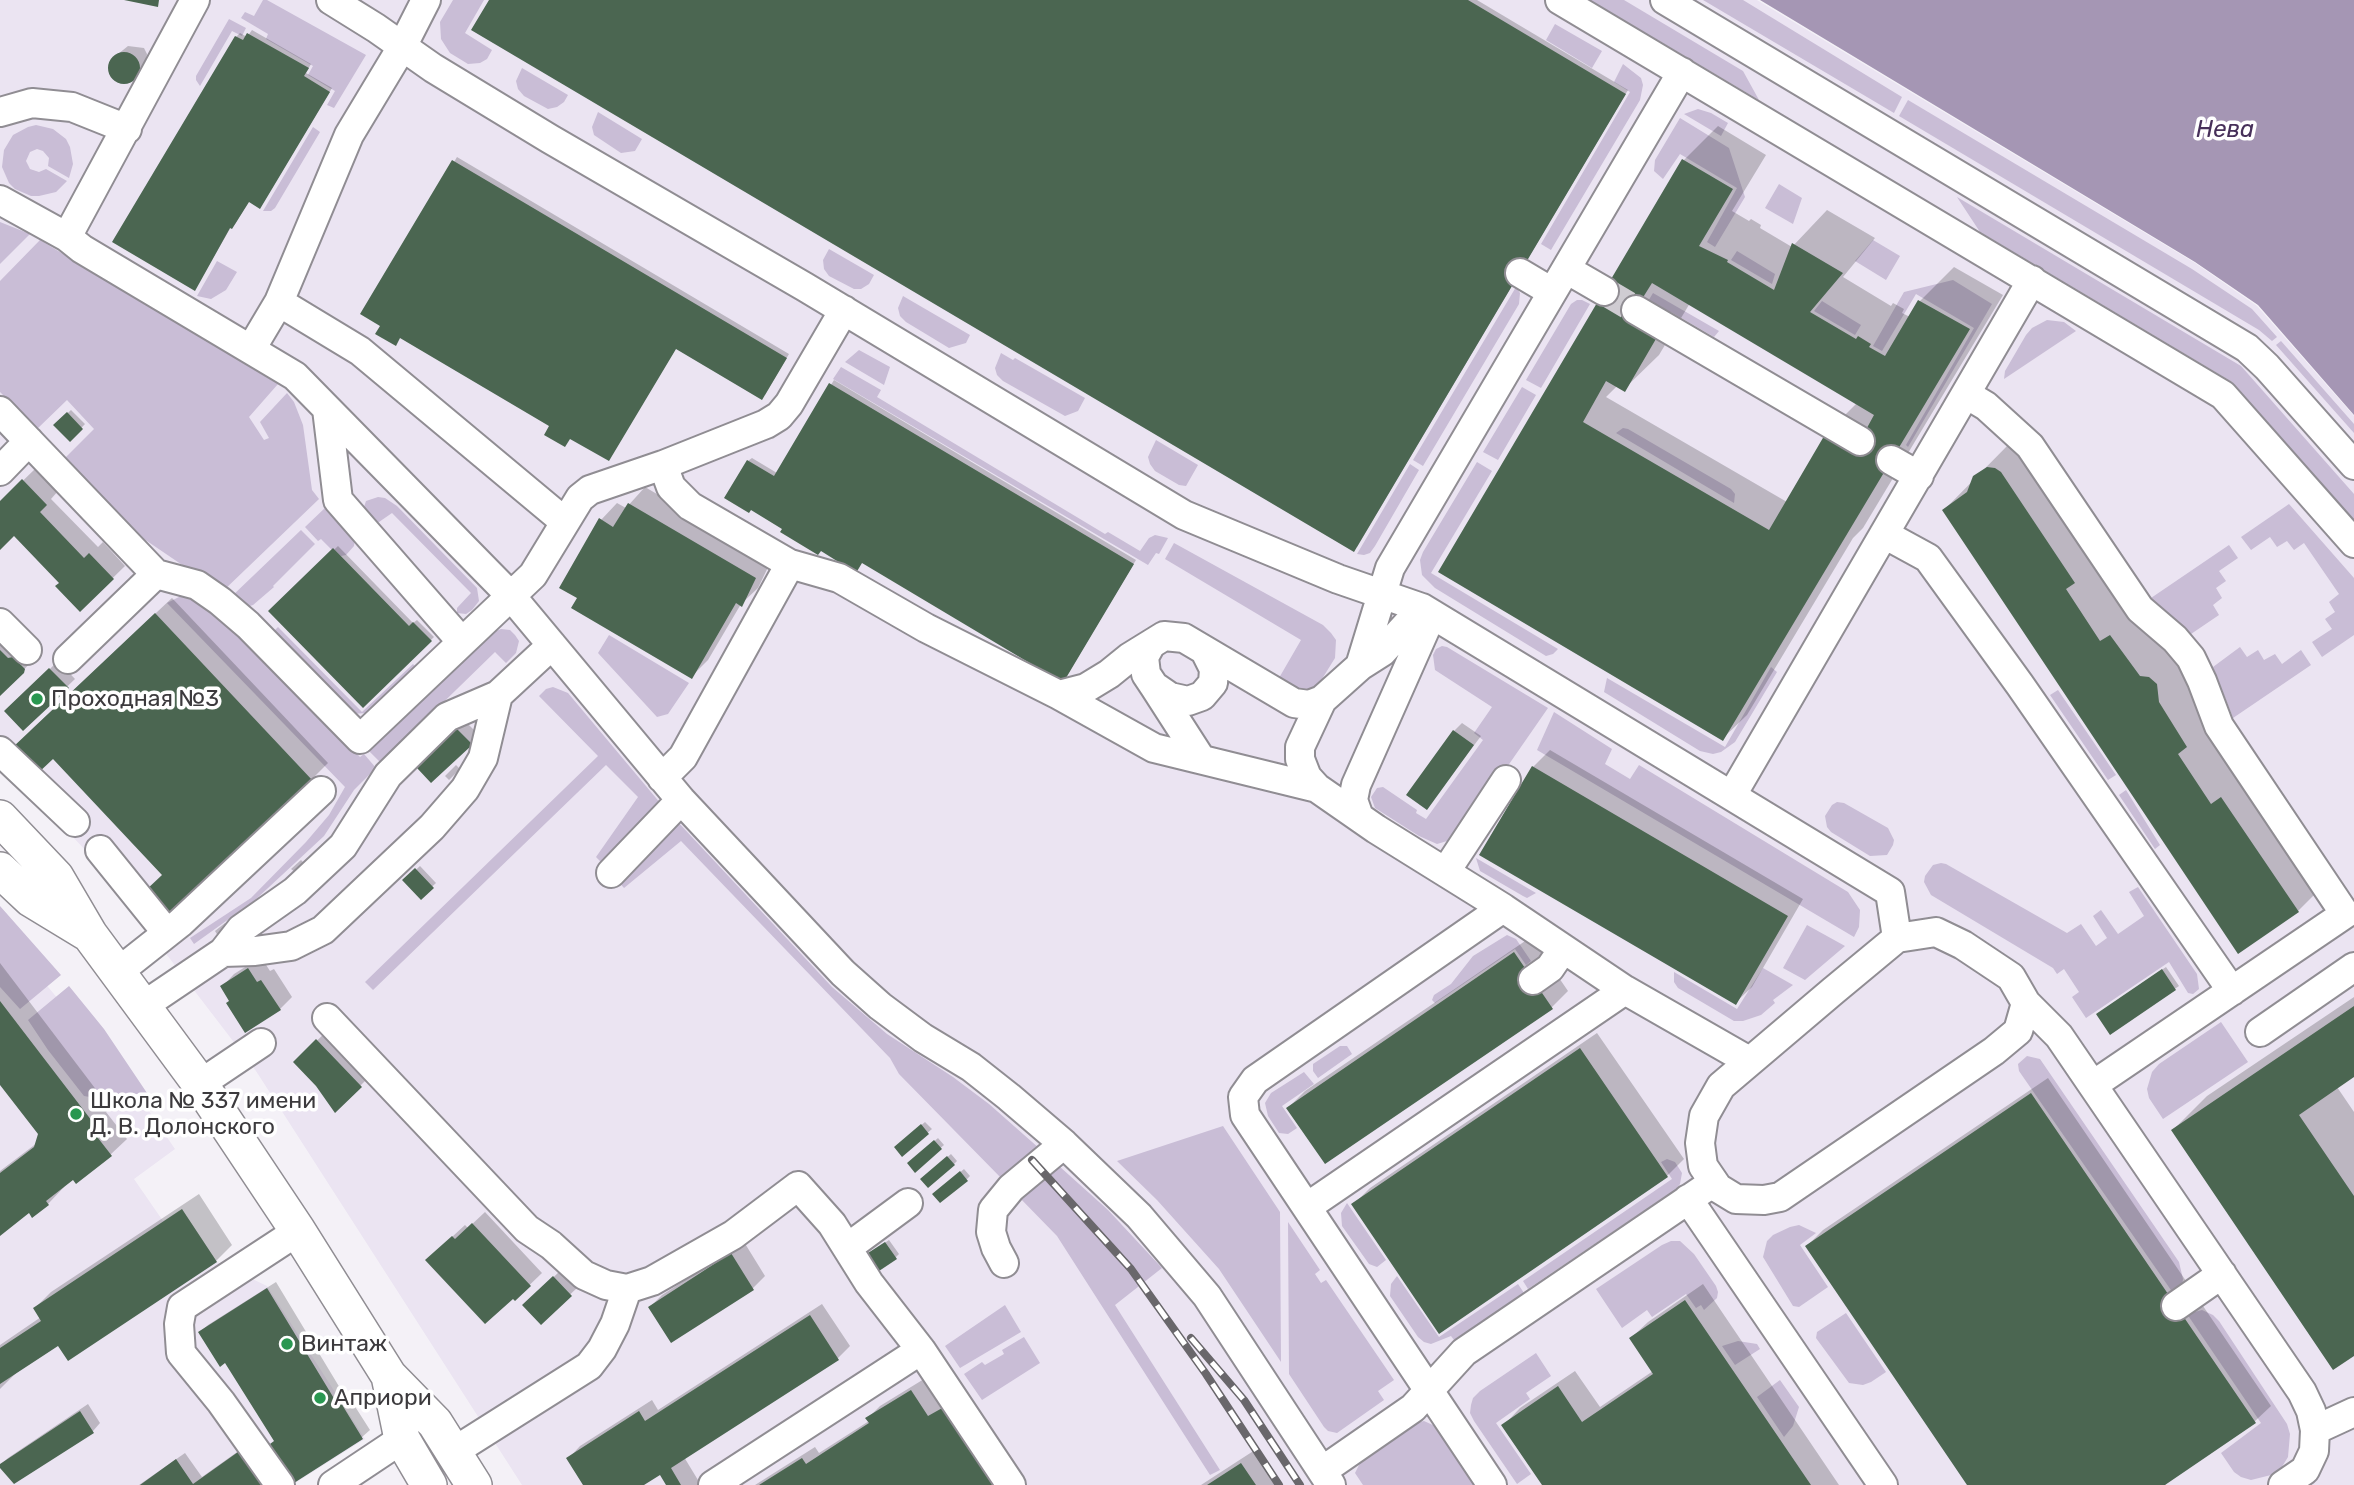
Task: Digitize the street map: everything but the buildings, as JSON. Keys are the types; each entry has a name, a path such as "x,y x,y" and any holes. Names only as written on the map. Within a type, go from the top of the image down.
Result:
{"main road":[{"path":"0,818 56,877 90,935 200,1084 298,1231 389,1376 435,1423 474,1485"},
{"path":"0,870 31,899 90,935"},
{"path":"389,1376 402,1438 429,1485"}],"lane":[{"path":"67,237 195,0"},
{"path":"331,0 433,68 550,139 844,310 1184,514 1338,579 1427,611 1890,892 1897,939"},
{"path":"251,349 279,302 349,135 402,47 426,0"},
{"path":"1560,0 2224,395 2354,543"},
{"path":"1665,0 2247,348 2354,465"},
{"path":"1360,666 1390,568 1682,72"},
{"path":"0,112 32,103 72,107 127,129"},
{"path":"0,200 67,237 82,249 295,376 511,596 681,800 843,973 880,1006 971,1068 1064,1144 1139,1216 1207,1296 1326,1478 1413,1408 1464,1352 1714,1182"},
{"path":"1520,273 1604,291"},
{"path":"1732,794 2032,280"},
{"path":"279,302 359,351 565,522"},
{"path":"0,411 156,573 197,585 220,601 248,625 360,740 533,575 580,498 590,490 663,465 766,424 779,416 789,404 844,310"},
{"path":"1636,310 1860,441"},
{"path":"1966,394 1986,406 2030,446 2140,609 2175,639 2191,658 2219,726 2345,914 2092,1085"},
{"path":"327,409 338,500 462,642"},
{"path":"0,471 29,441"},
{"path":"1891,460 1919,476"},
{"path":"663,465 671,487 690,506 790,564 839,578 926,628 1059,695 1154,748 1317,788"},
{"path":"1884,534 1928,558 2020,685 2232,991"},
{"path":"662,778 682,757 790,564"},
{"path":"68,659 156,573"},
{"path":"1059,695 1086,688 1164,636 1184,638 1294,703 1309,705 1322,700 1360,666 1382,652 1427,611"},
{"path":"1359,817 1353,800 1356,786 1427,611"},
{"path":"0,623 27,650"},
{"path":"143,1006 223,952 241,929 295,891 344,845 388,775 447,718 498,695 552,645"},
{"path":"1150,646 1144,657 1146,674 1201,760"},
{"path":"1154,686 1170,697 1188,701 1202,696 1213,683 1214,668 1206,651"},
{"path":"223,952 291,946 323,930 432,827 465,789 483,758 498,695"},
{"path":"1258,773 1275,769 1304,739 1322,700"},
{"path":"1294,703 1303,717 1302,769 1317,788 1625,990 1749,1061"},
{"path":"0,751 75,822"},
{"path":"1446,871 1506,780"},
{"path":"118,972 167,933 321,791"},
{"path":"611,873 681,800"},
{"path":"100,850 167,933"},
{"path":"1492,1485 1245,1115 1243,1097 1255,1080 1503,908"},
{"path":"2026,1003 2018,1031 1994,1051 1780,1197 1764,1200 1737,1199 1718,1188 1703,1166 1700,1143 1704,1116 1721,1086 1749,1061 1897,939 1936,932 1963,945 2011,977 2026,1003 2059,1036 2302,1392 2311,1411 2315,1451 2305,1470 2283,1485"},
{"path":"1533,980 1550,968 1563,949"},
{"path":"2260,1032 2354,968"},
{"path":"1307,1206 1625,990"},
{"path":"327,1018 527,1229 551,1245 584,1275 606,1285 627,1289 652,1281 733,1235 798,1186 832,1224 869,1283 921,1350 1012,1485"},
{"path":"200,1084 261,1043"},
{"path":"1004,1263 991,1232 993,1210 1011,1188 1064,1144"},
{"path":"1688,1199 1883,1485"},
{"path":"847,1248 908,1203"},
{"path":"280,1485 221,1402 181,1353 179,1324 182,1307 298,1231"},
{"path":"2176,1306 2222,1274"},
{"path":"453,1452 589,1367 603,1349 627,1289"},
{"path":"729,1481 921,1350"},
{"path":"2315,1430 2354,1412"},
{"path":"333,1485 402,1438"}],"shaded area":[{"path":"0,0 1757,0 2195,263 2257,306 2354,416 2354,1485 522,1485 256,1071 91,856 0,761"},
{"path":"263,0 366,55 334,108 327,105 335,91 308,75 313,66 266,39 268,34 241,18 245,12 254,16"},
{"path":"453,0 484,0 465,33 492,50 487,59 480,63 468,64 450,53 441,39 440,22"},
{"path":"1590,0 1624,0 1743,71 1759,100"},
{"path":"1703,0 1743,0 1902,97 1894,113"},
{"path":"229,19 246,28 242,36 232,31 200,86 196,76"},
{"path":"1555,24 1602,51 1592,68 1546,40"},
{"path":"1623,64 1641,78 1643,85 1640,100 1551,250 1541,244 1630,92 1614,82"},
{"path":"522,68 568,95 564,102 548,109 524,96 516,81"},
{"path":"1908,100 2192,269 2252,309 2277,337 2272,341 2259,330 1899,116"},
{"path":"1698,109 1728,123 1721,136 1684,114"},
{"path":"598,112 642,139 635,151 621,153 594,135 592,127"},
{"path":"1680,118 1729,148 1745,197 1715,247 1707,242 1737,188 1680,154 1663,179 1654,171 1655,160"},
{"path":"36,125 53,129 66,139 73,164 69,178 48,166 49,158 43,151 37,149 30,152 26,161 30,169 39,172 46,169 67,181 56,192 31,196 15,189 9,183 2,167 4,150 13,135"},
{"path":"313,127 320,132 275,208 263,211"},
{"path":"1779,184 1802,198 1793,224 1765,208"},
{"path":"1957,197 2241,366 2354,494 2354,520 2232,382 1980,232"},
{"path":"0,222 30,234 0,264"},
{"path":"40,240 278,384 249,417 264,440 269,438 260,422 287,393 294,402 303,425 312,490 319,499 222,592 144,539 65,458 94,429 67,400 37,429 0,392 0,281"},
{"path":"1873,240 1900,256 1886,280 1855,261"},
{"path":"829,249 874,275 869,284 861,289 854,289 829,276 824,269 823,260"},
{"path":"1737,251 1775,274 1772,284 1731,260"},
{"path":"217,261 237,272 226,290 211,299 197,296"},
{"path":"1953,280 1992,304 1908,447 1906,445 1974,328 1916,294 1882,351 1873,346 1904,292"},
{"path":"1516,287 1520,293 1519,304 1423,466 1413,460"},
{"path":"1653,293 1719,331 1714,337 1671,312 1668,316 1647,303"},
{"path":"903,296 970,335 966,343 949,348 906,322 900,316 898,308"},
{"path":"1577,300 1590,304 1541,388 1526,380 1571,304"},
{"path":"1822,301 1861,325 1855,335 1814,311"},
{"path":"2047,320 2064,322 2076,331 2004,379 2005,371 2026,335 2032,328"},
{"path":"2281,341 2354,424 2354,433 2276,345"},
{"path":"859,350 890,367 884,385 845,362"},
{"path":"1001,353 1013,360 1015,358 1085,398 1078,411 1065,416 1003,381 995,368"},
{"path":"841,367 881,390 877,397 1105,534 1108,532 1140,551 1149,538 1155,535 1168,538 1159,554 1156,553 1148,565 833,379"},
{"path":"1522,387 1536,395 1498,460 1483,452"},
{"path":"1623,428 1731,489 1735,494 1734,503 1616,433"},
{"path":"1156,440 1198,465 1186,486 1179,485 1155,471 1150,464 1148,457"},
{"path":"1477,462 1492,471 1431,573 1558,649 1553,654 1546,656 1435,588 1422,575 1420,560 1423,552"},
{"path":"1410,464 1419,470 1375,546 1370,553 1357,554"},
{"path":"378,497 397,506 477,588 479,601 472,610 466,614 457,613 457,608 471,593 392,513 375,522 363,510 366,501"},
{"path":"2289,504 2354,578 2354,635 2322,657 2312,642 2332,629 2325,619 2335,612 2329,602 2339,594 2304,543 2294,550 2287,541 2277,547 2270,537 2251,550 2241,537"},
{"path":"326,507 355,538 354,546 346,555 341,556 321,539 318,541 305,527"},
{"path":"301,530 315,544 274,587 247,607 230,598"},
{"path":"1174,543 1323,625 1331,633 1336,640 1335,658 1317,687 1305,691 1279,678 1301,640 1165,559"},
{"path":"2229,545 2238,558 2219,571 2226,581 2216,588 2222,598 2213,605 2219,615 2191,634 2151,598"},
{"path":"187,593 211,603 360,757 364,754 376,768 354,790 324,836 254,901 194,944 190,938 251,898 306,842 329,815 345,787 167,603"},
{"path":"278,627 362,712 413,664 415,666 367,713 351,714 271,634"},
{"path":"501,629 510,630 519,641 516,653 506,663 495,652 381,763 368,750 486,635"},
{"path":"609,635 689,683 668,714 657,717 598,653"},
{"path":"1442,646 1548,708 1462,832 1454,839 1437,844 1419,836 1375,808 1371,797 1377,788 1383,787 1426,819 1483,740 1474,733 1492,707 1435,670 1433,655 1436,649"},
{"path":"2240,647 2247,657 2258,650 2264,660 2275,654 2282,664 2301,650 2311,665 2233,718 2213,667"},
{"path":"1771,667 1777,672 1735,742 1713,754 1700,751 1604,692 1607,678 1725,747"},
{"path":"553,687 568,693 661,804 603,864 596,857 638,797 606,765 373,990 365,982 598,756 539,696 546,689"},
{"path":"2058,690 2116,775 2108,780 2050,695"},
{"path":"1554,712 1612,749 1605,764 1630,779 1639,765 1848,892 1860,910 1859,927 1854,937 1537,750"},
{"path":"2126,790 2160,845 2155,849 2119,795"},
{"path":"1837,802 1844,803 1888,828 1894,840 1887,855 1870,856 1831,832 1825,816"},
{"path":"676,820 832,987 887,1034 989,1104 1040,1149 1004,1181 899,1074 890,1058 681,841 624,888 617,880"},
{"path":"1476,858 1536,893 1527,898 1480,871"},
{"path":"1941,863 2067,933 2081,924 2096,946 2107,938 2093,916 2101,910 2118,934 2144,916 2129,892 2138,887 2197,974 2199,989 2193,994 2188,993 2169,962 2086,1018 2072,997 2079,992 2064,969 2057,974 2053,968 1931,895 1924,882 1925,876 1933,865"},
{"path":"0,906 61,975 20,1009 0,987"},
{"path":"1807,925 1845,946 1805,980 1783,968"},
{"path":"0,930 59,1000 130,1100 140,1098 175,1149 134,1179 163,1221 182,1209 217,1262 267,1286 365,1439 292,1485 0,1485"},
{"path":"1507,935 1516,939 1531,961 1526,965 1515,949 1435,1003 1432,1000 1434,995 1451,984 1473,956"},
{"path":"1763,968 1793,985 1773,1000 1775,1003 1761,1015 1743,1021 1734,1021 1678,988 1674,982 1674,972 1737,1009"},
{"path":"69,986 104,1029 147,1093 96,1098 84,1096 48,1050 28,1020"},
{"path":"2221,1022 2248,1062 2163,1119 2149,1098 2147,1089 2152,1072 2159,1064"},
{"path":"1340,1046 1347,1046 1352,1054 1318,1078 1313,1071 1313,1064"},
{"path":"2027,1056 2040,1059 2179,1262 2182,1286 2173,1293 2019,1071 2018,1064"},
{"path":"1304,1072 1314,1084 1282,1106 1297,1128 1288,1134 1279,1133 1268,1116 1265,1103 1271,1093"},
{"path":"1223,1126 1280,1212 1281,1362 1219,1269 1157,1200 1117,1161"},
{"path":"1667,1159 1675,1162 1682,1173 1680,1184 1675,1190 1528,1289 1523,1281 1672,1179 1661,1162"},
{"path":"1055,1165 1108,1210 1162,1268 1115,1305 1220,1470 1210,1475 1057,1236 1018,1196"},
{"path":"1347,1203 1386,1260 1377,1267 1369,1264 1342,1226 1341,1213"},
{"path":"1288,1222 1320,1270 1315,1274 1321,1283 1326,1280 1394,1380 1378,1391 1384,1400 1337,1433 1324,1427 1289,1374"},
{"path":"1799,1225 1816,1233 1800,1245 1828,1287 1799,1307 1793,1306 1763,1257 1767,1241 1773,1235"},
{"path":"1671,1241 1680,1241 1694,1254 1716,1286 1717,1298 1704,1310 1701,1305 1696,1308 1686,1294 1652,1317 1647,1310 1622,1328 1596,1289"},
{"path":"1397,1276 1439,1337 1518,1284 1524,1293 1454,1340 1451,1336 1431,1344 1418,1337 1390,1296 1391,1284"},
{"path":"1005,1305 1021,1332 960,1368 945,1346"},
{"path":"2202,1310 2219,1321 2287,1424 2290,1434 2288,1457 2280,1470 2271,1475 2251,1480 2241,1477 2234,1472 2221,1453 2261,1423 2187,1314"},
{"path":"1846,1313 1886,1372 1863,1385 1849,1383 1816,1338 1817,1332"},
{"path":"1024,1337 1040,1363 982,1400 964,1374 982,1362 985,1365 1004,1354 1002,1350"},
{"path":"1738,1341 1757,1344 1760,1349 1735,1365 1722,1346"},
{"path":"1536,1353 1551,1376 1526,1393 1530,1399 1496,1423 1531,1474 1517,1484 1474,1421 1470,1413 1471,1405 1473,1398 1480,1391"},
{"path":"1780,1380 1799,1407 1793,1426 1784,1437 1757,1397"},
{"path":"1424,1421 1435,1426 1475,1485 1363,1485 1355,1473 1361,1461"}],"water":[{"name":"Нева","path":"1760,0 2354,0 2354,415 2258,305 2195,262"}],"tunnel":[{"path":"1604,291 1636,310"}],"railway":[{"path":"1032,1160 1131,1269 1206,1374 1279,1485"},
{"path":"1191,1338 1244,1400 1300,1485"}],"place":[{"name":"Проходная №3","path":"37,699"},
{"name":"Школа № 337 имени Д. В. Долонского","path":"76,1114"},
{"name":"Винтаж","path":"287,1344"},
{"name":"Априори","path":"320,1398"}]}
